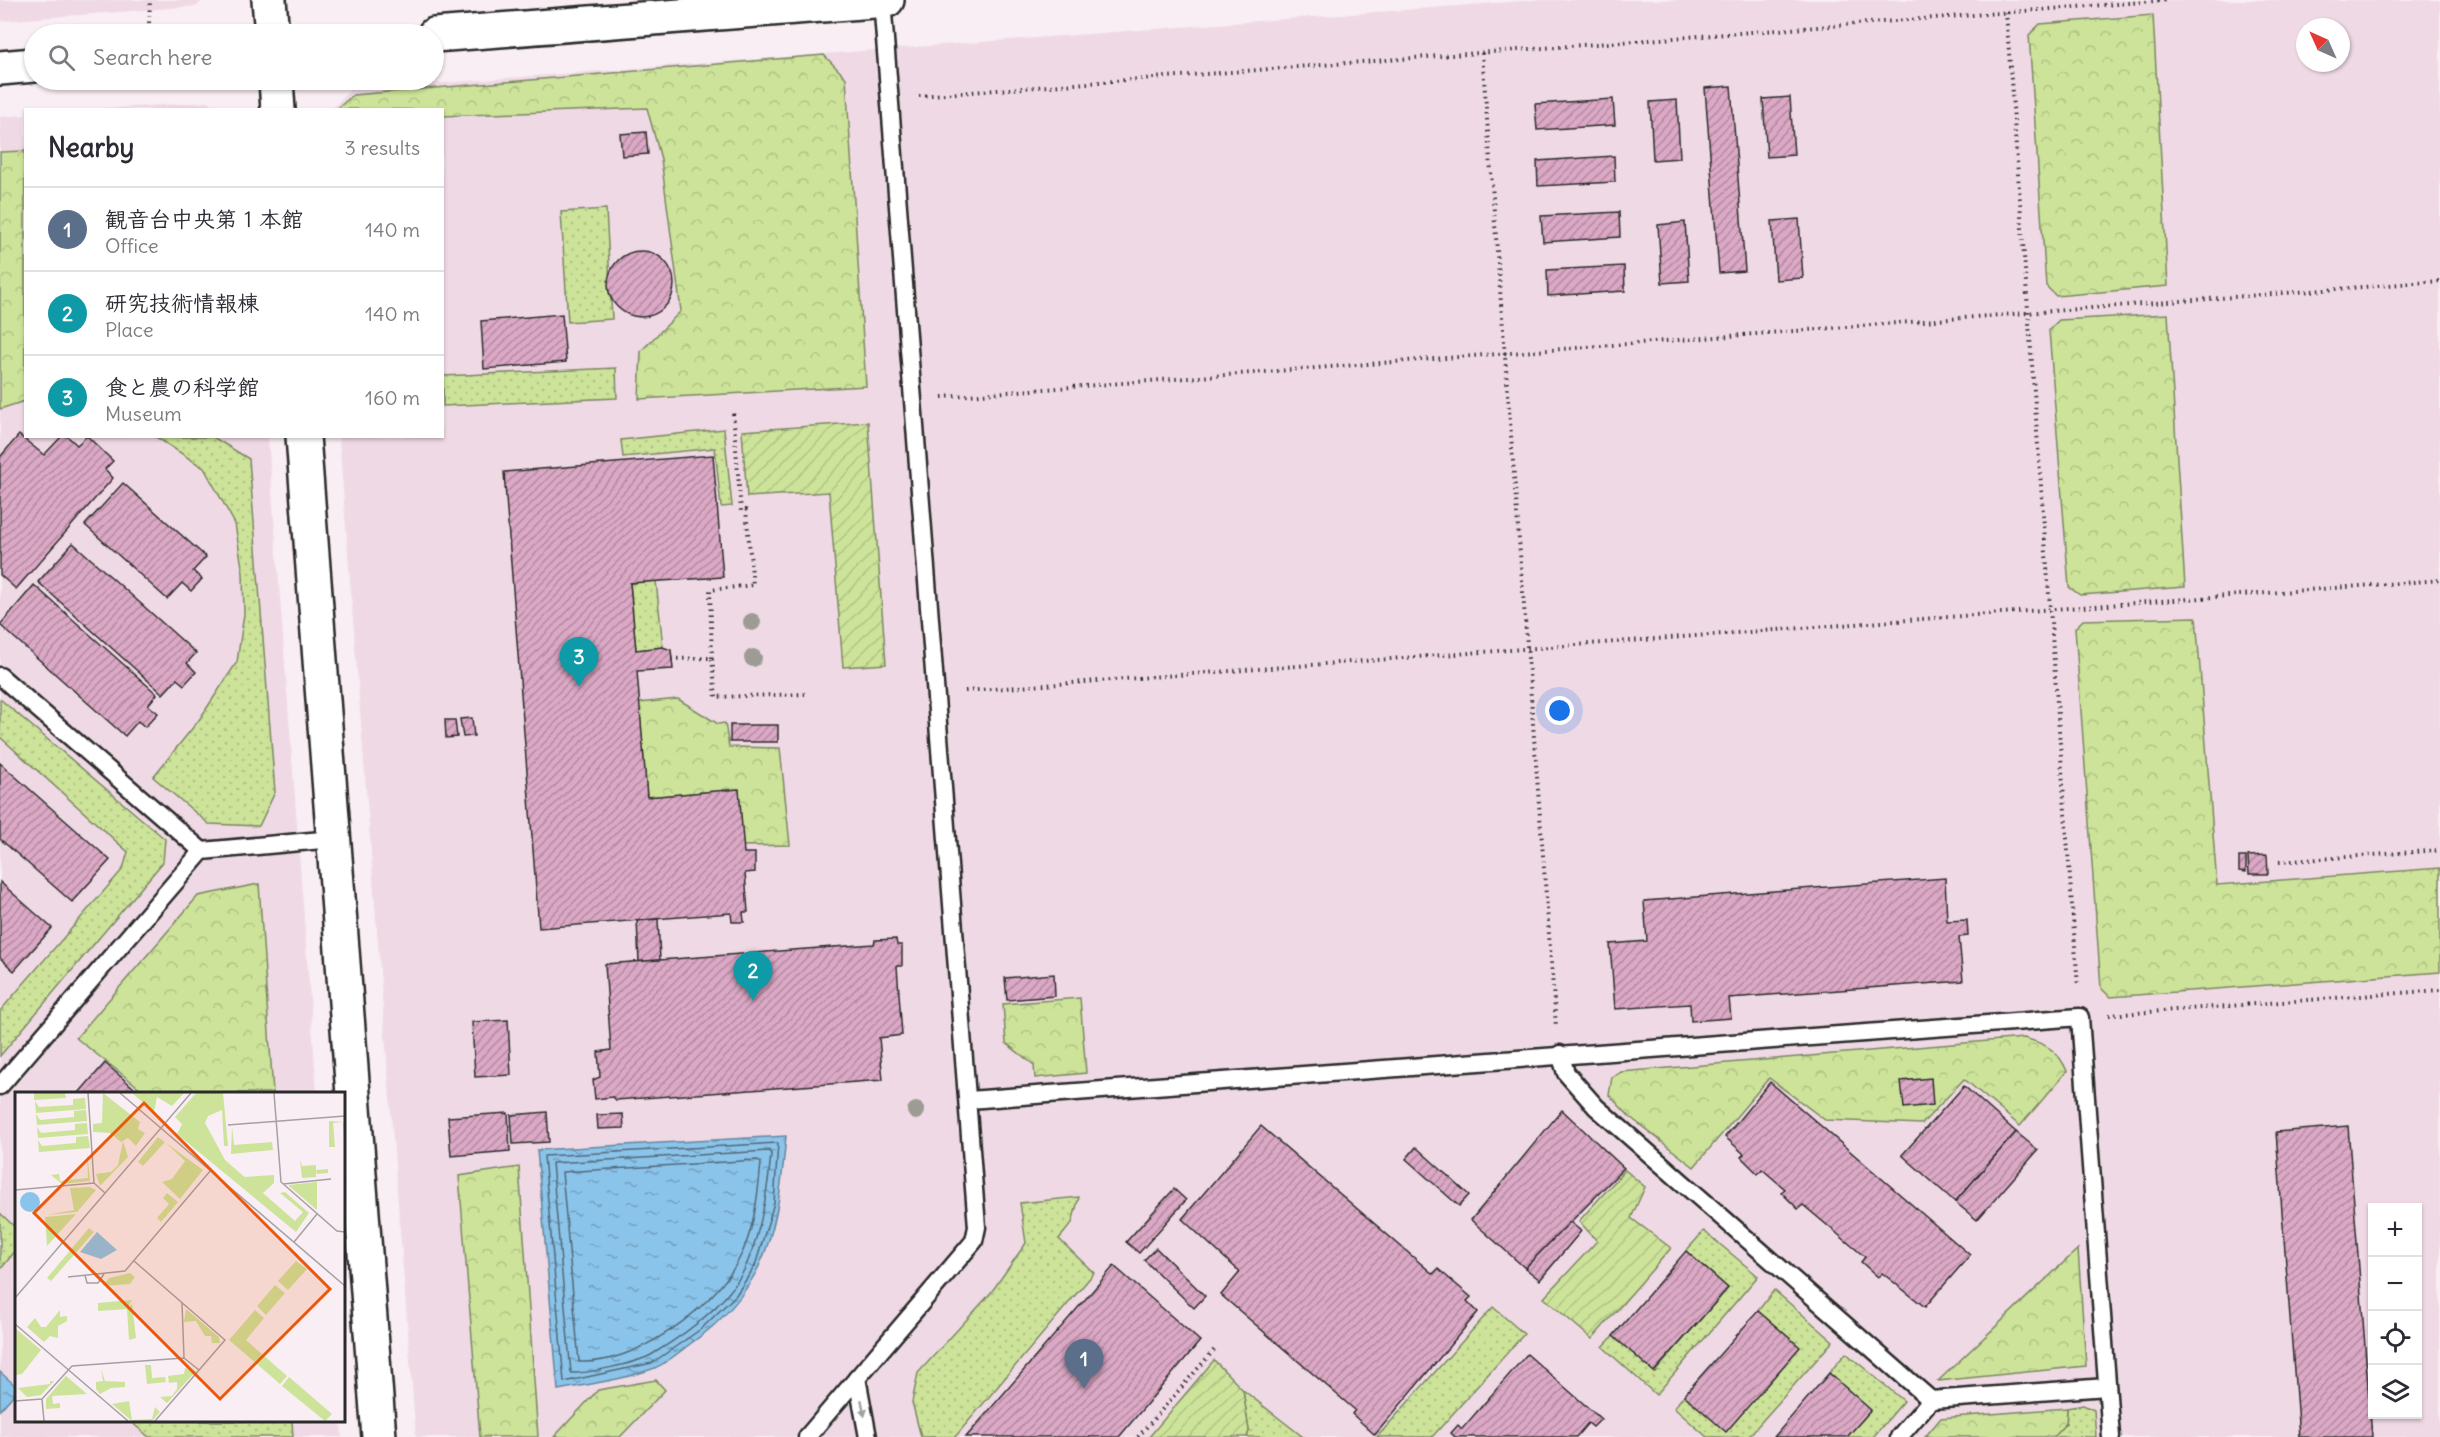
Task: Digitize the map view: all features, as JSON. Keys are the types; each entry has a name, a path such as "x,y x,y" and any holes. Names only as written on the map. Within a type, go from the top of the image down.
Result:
{"street":[{"path":"269,0 271,24"},
{"path":"444,35 887,0"},
{"path":"0,68 24,67"},
{"path":"277,90 278,108"},
{"path":"303,438 379,1437"}],"lane":[{"path":"807,1437 975,1241 977,1227 938,693 882,0"},
{"path":"0,676 202,850"},
{"path":"0,1086 202,850 333,839"},
{"path":"969,1100 1560,1054 2080,1017 2111,1437"},
{"path":"1560,1054 1566,1073 1596,1107 1931,1400"},
{"path":"857,1378 868,1437"},
{"path":"1899,1437 1931,1400 2107,1387"}],"path":[{"path":"149,23 150,0"},
{"path":"891,98 2168,0"},
{"path":"2006,12 2080,1017 2440,990"},
{"path":"1482,53 1560,1054"},
{"path":"914,399 2440,281"},
{"path":"732,411 741,511 746,510 753,585 710,590 712,658 716,697 805,694"},
{"path":"938,693 2440,580"},
{"path":"671,659 712,658"},
{"path":"2279,862 2440,850"},
{"path":"1138,1437 1215,1349"}],"shaded area":[{"path":"0,0 203,0 197,6 0,21"},
{"path":"1535,0 2440,0 2440,1437 416,1437 339,438 444,438 444,108 333,108 350,90 444,90 444,83"},
{"path":"208,102 216,108 118,108"},
{"path":"24,115 24,438 268,438 317,1092 15,1092 15,1422 341,1422 342,1437 0,1437 0,117"}],"green space":[{"path":"2153,15 2168,286 2056,296 2046,286 2029,35 2040,24"},
{"path":"824,55 846,78 866,386 639,399 641,351 681,311 661,159 647,108 444,116 444,108 338,108 353,95 444,90 444,87"},
{"path":"24,151 24,401 0,409 0,152"},
{"path":"606,209 612,319 568,322 561,212"},
{"path":"2168,314 2185,587 2080,595 2069,587 2049,330 2059,320"},
{"path":"616,368 617,398 444,406 444,376"},
{"path":"868,422 886,664 843,667 829,492 747,497 742,431"},
{"path":"724,429 732,506 721,507 715,448 623,457 621,440"},
{"path":"158,438 215,438 249,459 275,792 259,826 209,824 153,777 199,720 237,662 244,614 243,573 235,524 204,468"},
{"path":"656,581 663,647 636,650 630,583"},
{"path":"2196,617 2217,885 2440,868 2440,972 2110,997 2101,988 2075,628 2083,620"},
{"path":"0,699 165,839 163,862 0,1056 0,1011 123,869 128,852 0,737"},
{"path":"678,699 718,724 725,723 729,747 780,748 790,845 743,846 738,789 647,797 639,703"},
{"path":"259,884 273,1092 145,1092 76,1038 198,896"},
{"path":"1080,998 1086,1073 1035,1078 1034,1065 1006,1043 1003,1004"},
{"path":"2024,1038 2050,1049 2060,1058 2067,1071 2020,1126 1964,1079 1922,1124 1825,1120 1769,1078 1694,1167 1630,1117 1609,1095 1612,1077 1621,1072"},
{"path":"519,1167 538,1437 480,1437 459,1176"},
{"path":"1625,1170 1645,1187 1631,1218 1671,1248 1592,1339 1544,1298 1597,1241 1579,1221"},
{"path":"1079,1197 1072,1223 1059,1239 1094,1273 955,1437 921,1437 912,1402 918,1373 990,1294 1026,1243 1020,1203"},
{"path":"0,1213 15,1227 15,1251 0,1270"},
{"path":"1704,1231 1758,1276 1656,1395 1603,1347 1613,1336 1655,1372 1728,1288 1686,1251"},
{"path":"2078,1249 2086,1366 1938,1381"},
{"path":"1774,1290 1833,1341 1748,1437 1707,1437 1674,1408 1684,1395 1799,1347 1758,1311"},
{"path":"1493,1307 1524,1334 1432,1437 1377,1437"},
{"path":"1846,1353 1904,1401 1873,1437 1847,1437 1870,1410 1829,1373"},
{"path":"1214,1360 1243,1390 1249,1431 1247,1437 1149,1437"},
{"path":"656,1380 665,1390 620,1437 554,1437 598,1390"},
{"path":"1243,1390 1303,1437 1247,1437 1249,1431"},
{"path":"2083,1405 2094,1410 2096,1437 2053,1437 2066,1423 2067,1408"},
{"path":"2067,1408 2066,1423 2053,1437 1925,1437 1941,1418"},
{"path":"131,1422 292,1422 293,1437 149,1437"}],"water":[{"path":"786,1136 779,1199 773,1227 765,1253 753,1278 737,1301 716,1323 657,1367 617,1379 558,1390 537,1150"},
{"path":"0,1372 15,1385 15,1393 0,1410"}],"building":[{"path":"1731,86 1745,271 1719,273 1705,88"},
{"path":"1790,97 1794,155 1767,157 1763,99"},
{"path":"1613,99 1615,125 1537,130 1535,104"},
{"path":"1677,100 1680,158 1653,160 1650,102"},
{"path":"646,132 648,154 622,156 620,134"},
{"path":"1614,156 1615,182 1538,186 1537,161"},
{"path":"1619,212 1620,237 1543,242 1541,216"},
{"path":"1799,219 1803,278 1776,280 1772,221"},
{"path":"1685,222 1689,281 1662,283 1658,225"},
{"path":"635,251 647,251 659,256 669,266 674,284 672,297 659,312 647,317 635,317 623,312 613,302 608,290 608,278 613,266 623,256"},
{"path":"1624,266 1625,291 1548,296 1547,270"},
{"path":"562,314 566,362 484,369 481,321"},
{"path":"19,435 44,455 60,438 69,438 77,445 85,438 89,438 113,461 105,469 113,478 16,589 0,575 0,457"},
{"path":"713,455 723,577 630,583 636,650 663,647 671,650 673,669 637,671 647,797 739,789 744,853 755,853 755,872 745,873 748,912 743,912 744,922 732,922 731,913 539,928 504,472"},
{"path":"123,483 206,557 193,571 202,579 191,591 182,583 167,599 85,525"},
{"path":"73,543 196,653 187,663 196,672 184,685 177,679 163,694 38,582"},
{"path":"34,585 157,694 148,705 158,713 145,727 138,721 125,736 0,625"},
{"path":"472,718 474,736 463,737 460,719"},
{"path":"445,720 455,720 457,737 446,738"},
{"path":"730,725 778,725 778,742 730,742"},
{"path":"0,763 110,860 72,902 0,839"},
{"path":"2267,855 2268,874 2249,874 2248,856"},
{"path":"2239,857 2246,857 2246,872 2239,871"},
{"path":"1945,878 1947,921 1967,920 1968,936 1959,937 1963,981 1729,998 1731,1018 1691,1021 1690,1004 1615,1009 1610,944 1647,941 1644,901"},
{"path":"0,882 52,928 14,971 0,958"},
{"path":"658,919 660,960 639,962 637,921"},
{"path":"896,939 897,945 902,945 902,966 897,966 902,1035 879,1038 883,1080 616,1100 613,1097 595,1099 593,1080 600,1077 598,1052 611,1050 605,964 874,944 875,940"},
{"path":"1054,974 1055,996 1007,1000 1005,978"},
{"path":"508,1020 511,1075 475,1077 472,1022"},
{"path":"105,1063 139,1092 80,1092"},
{"path":"1931,1078 1933,1105 1904,1108 1901,1081"},
{"path":"1770,1082 1970,1255 1925,1307 1882,1273 1878,1277 1861,1262 1865,1257 1803,1205 1798,1209 1781,1192 1785,1189 1762,1169 1758,1174 1741,1157 1744,1154 1725,1137"},
{"path":"1964,1086 2016,1132 1955,1202 1902,1155"},
{"path":"1562,1110 1624,1168 1525,1268 1471,1220"},
{"path":"547,1112 549,1142 513,1144 511,1115"},
{"path":"508,1113 510,1151 451,1156 448,1117"},
{"path":"623,1114 624,1128 598,1129 597,1115"},
{"path":"1261,1126 1433,1274 1438,1269 1471,1297 1467,1301 1478,1312 1375,1435 1352,1414 1355,1410 1221,1295 1240,1272 1182,1219"},
{"path":"2348,1126 2368,1385 2368,1419 2371,1419 2372,1437 2299,1437 2276,1132"},
{"path":"2016,1132 2038,1150 1977,1220 1955,1202"},
{"path":"1416,1147 1469,1195 1459,1206 1406,1159"},
{"path":"1174,1189 1186,1200 1139,1253 1126,1242"},
{"path":"1570,1222 1581,1231 1540,1280 1525,1268"},
{"path":"1156,1248 1205,1296 1194,1308 1144,1260"},
{"path":"1686,1251 1728,1288 1654,1372 1613,1336"},
{"path":"1114,1266 1200,1341 1119,1437 966,1437"},
{"path":"1758,1311 1800,1347 1726,1432 1684,1395"},
{"path":"1527,1354 1601,1419 1593,1427 1588,1423 1576,1437 1455,1437 1451,1433 1458,1425 1462,1429"},
{"path":"1829,1373 1871,1410 1847,1437 1774,1437"}],"place":[{"name":"食と農の科学館","path":"579,687"},
{"name":"研究技術情報棟","path":"753,1001"},
{"name":"観音台中央第１本館","path":"1084,1389"}]}
